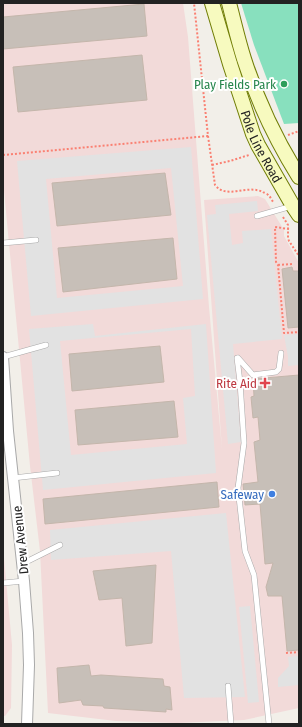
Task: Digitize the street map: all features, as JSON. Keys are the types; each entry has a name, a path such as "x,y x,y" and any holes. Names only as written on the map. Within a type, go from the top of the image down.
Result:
{"main road":[{"name":"Pole Line Road","path":"212,3 230,64 258,145 296,211"},
{"name":"Pole Line Road","path":"229,3 244,59 262,107 286,156 299,178"}],"street":[{"name":"Drew Avenue","path":"3,357 6,431 13,478 28,633 29,665 26,724"}],"lane":[{"path":"257,216 279,211 296,211"},
{"path":"3,243 36,240"},
{"path":"3,357 46,345"},
{"path":"269,724 254,575 244,551 238,488 244,443 237,358 253,375 276,372 279,369 281,354"},
{"path":"13,478 57,473"},
{"path":"22,564 60,544"},
{"path":"3,583 24,581"},
{"path":"228,686 231,724"}],"path":[{"path":"194,3 208,136 215,185 218,189 229,192 246,189 258,190 268,195 288,225 289,241 299,256"},
{"path":"287,136 299,131"},
{"path":"3,155 208,136"},
{"path":"212,165 250,154"},
{"path":"289,229 275,227 276,262 278,265 284,333 299,332"},
{"path":"278,265 292,264"},
{"path":"286,653 299,652"}],"shaded area":[{"path":"3,3 183,3 188,37 209,307 222,449 204,200 258,196 265,199 284,230 284,236 299,263 299,708 244,720 177,723 116,721 48,713 40,551 30,466 3,180"},
{"path":"191,147 203,299 31,316 17,161","holes":["171,168 183,286 57,298 46,179"]},
{"path":"257,201 258,211 229,214 232,245 243,243 242,231 271,229 282,339 233,344 241,442 228,444 207,215 216,214 215,205"},
{"path":"93,324 95,336 206,324 216,473 43,490 29,329","holes":["191,329 195,396 183,398 187,444 71,455 60,341"]},
{"path":"299,334 299,365 288,366 284,335"},
{"path":"226,513 245,697 184,698 171,551 51,560 50,530"},
{"path":"3,547 12,645 11,708 5,716 3,716"},
{"path":"250,606 259,702 248,703 239,607"},
{"path":"299,656 299,685 278,687 278,678 289,666 288,657"}],"green space":[{"name":"Play Fields Park","path":"241,3 299,3 299,123 284,124 254,45"}],"building":[{"path":"144,4 147,36 3,49 3,17"},
{"path":"142,55 147,100 18,112 13,67"},
{"path":"165,173 171,215 57,226 52,183"},
{"path":"173,238 177,279 63,292 58,248"},
{"path":"292,267 293,271 299,271 299,327 288,328 282,269"},
{"path":"160,346 164,382 72,391 69,354"},
{"path":"299,375 299,650 287,651 282,596 268,596 266,587 273,563 265,564 260,504 245,505 243,484 258,482 254,442 260,440 258,417 253,418 251,397 254,396 253,379"},
{"path":"174,401 178,437 78,445 75,410"},
{"path":"217,482 219,507 45,524 43,499"},
{"path":"156,565 152,643 126,646 122,598 99,600 93,571"},
{"path":"89,665 91,676 101,675 163,679 164,686 170,687 172,710 166,709 166,712 104,708 103,706 83,705 81,700 59,703 57,668"}],"place":[{"name":"Play Fields Park","path":"284,84"},
{"name":"Rite Aid","path":"265,383"},
{"name":"Safeway","path":"272,494"}]}
